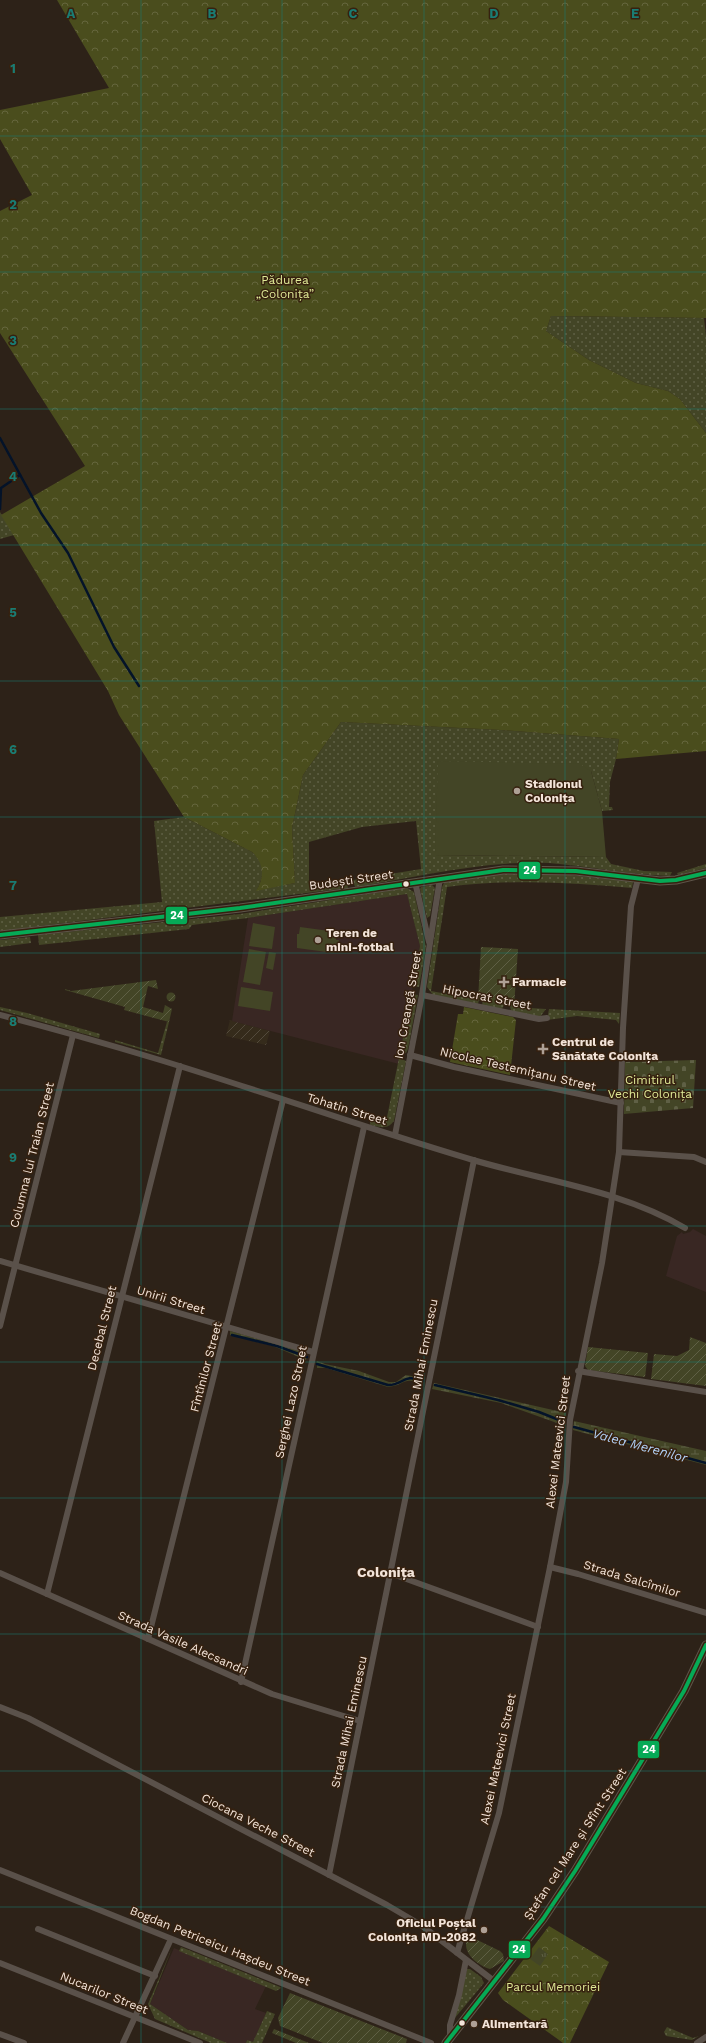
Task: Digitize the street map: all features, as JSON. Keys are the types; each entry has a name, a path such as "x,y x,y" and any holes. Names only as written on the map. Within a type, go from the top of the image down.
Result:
{"street":[{"name":"Budești Street","path":"0,935 240,908 440,878 523,869 576,871 638,879 676,880 706,872"},
{"name":"Ion Creangă Street","path":"395,1135 422,995 440,878"},
{"name":"Alexei Mateevici Street","path":"457,1953 499,1813 550,1568 566,1482 570,1420 578,1371 602,1263 619,1152 623,1028 631,906 638,879"},
{"path":"415,882 430,945"},
{"name":"Hipocrat Street","path":"422,995 539,1019 547,1018"},
{"name":"Tohatin Street","path":"0,1015 180,1066 364,1127 395,1135 474,1160 613,1197 669,1218 685,1228"},
{"name":"Columna lui Traian Street","path":"0,1326 73,1035"},
{"name":"Nicolae Testemițanu Street","path":"410,1055 454,1067 621,1103"},
{"name":"Decebal Street","path":"47,1594 180,1066"},
{"name":"Fîntînilor Street","path":"148,1639 283,1100"},
{"name":"Serghei Lazo Street","path":"241,1682 364,1127"},
{"path":"619,1152 694,1157 706,1162"},
{"name":"Strada Mihai Eminescu","path":"329,1875 474,1160"},
{"name":"Unirii Street","path":"0,1261 314,1352"},
{"path":"578,1371 706,1392"},
{"name":"Strada Salcîmilor","path":"550,1568 578,1574 706,1613"},
{"name":"Strada Vasile Alecsandri","path":"0,1573 241,1682 272,1694 360,1721"},
{"path":"390,1573 538,1626"},
{"name":"Ștefan cel Mare și Sfînt Street","path":"448,2039 543,1919 575,1870 680,1698 706,1645"},
{"name":"Ciocana Veche Street","path":"0,1707 28,1718 387,1905 421,1926 494,1982"},
{"name":"Bogdan Petriceicu Hașdeu Street","path":"0,1870 431,2043"},
{"path":"38,1929 155,1976"},
{"path":"123,2043 136,2018 171,1939"},
{"path":"448,2039 450,2024 459,1995 466,1960"},
{"name":"Nucarilor Street","path":"0,1963 200,2043"},
{"path":"0,2034 24,2043"},
{"path":"697,2043 706,2037"}],"shaded area":[{"path":"407,894 420,946 399,1064 232,1021 248,918"},
{"path":"230,1020 270,1031 266,1045 226,1036"},
{"path":"693,1229 706,1236 706,1292 666,1276 677,1236 682,1232 683,1234 690,1232"},
{"path":"174,1948 266,1986 255,2009 266,2013 253,2043 247,2040 246,2043 227,2043 198,2031 188,2030 150,2004"}],"green space":[{"name":"Pădurea „Colonița”","path":"57,0 706,0 706,318 551,316 546,331 589,360 636,383 668,391 680,399 706,433 706,751 616,759 619,739 501,730 341,722 303,775 292,828 295,883 256,891 261,881 262,870 256,856 252,852 184,817 119,715 108,691 1,515 85,466 0,333 0,211 32,195 0,139 0,110 109,88"},
{"path":"551,316 704,318 706,336 706,433 680,399 668,391 636,383 589,360 546,331"},
{"path":"0,512 14,535 0,539"},
{"path":"341,722 501,730 619,739 610,782 609,807 612,807 613,810 602,811 591,771 435,855 606,857 611,864 644,871 672,872 670,876 564,864 500,864 451,870 355,887 353,880 421,869 416,821 362,827 309,842 309,887 347,881 348,888 0,931 0,917 162,902 154,821 184,817 252,852 257,856 262,865 262,875 257,890 295,883 292,828 303,775"},
{"name":"Stadionul Colonița","path":"438,761 580,764 591,771 602,811 606,857 435,855"},
{"path":"706,864 706,868 678,875 677,873"},
{"path":"495,874 562,874 633,882 632,888 540,882 470,884 447,887 431,991 479,1000 478,1004 433,995 427,987 442,887 445,881"},
{"path":"432,885 435,888 430,916 427,918 420,889 421,887"},
{"path":"407,888 414,892 426,947 419,987 413,986 420,946 407,894 192,925 189,929 39,945 38,935 240,914"},
{"path":"253,923 275,927 272,949 249,946"},
{"name":"Teren de mini-fotbal","path":"300,927 337,932 336,940 339,940 338,946 335,946 334,953 297,948 297,934 299,934"},
{"path":"30,937 31,943 0,947 0,940"},
{"path":"481,947 518,949 514,1007 478,1000"},
{"path":"249,949 266,952 260,985 243,982"},
{"path":"269,952 276,953 273,970 266,968"},
{"path":"156,980 158,989 148,986 143,1007 163,1013 165,1005 172,1009 169,1022 124,1010 125,1007 65,990 71,991"},
{"path":"241,987 273,992 270,1011 238,1006"},
{"path":"169,993 173,993 175,997 173,1001 169,1001 167,999 167,995"},
{"path":"411,994 418,995 408,1049 406,1053 400,1054"},
{"path":"483,1001 504,1005 502,1009 482,1005"},
{"path":"510,1006 546,1009 540,1017 511,1011"},
{"path":"0,1007 27,1013 100,1034 99,1038 0,1010"},
{"path":"464,1007 513,1017 516,1020 510,1075 450,1062 458,1014 463,1014"},
{"path":"549,1009 620,1013 619,1024 616,1020 577,1016 547,1020"},
{"path":"167,1022 169,1022 161,1055 115,1042 115,1040 158,1053"},
{"path":"399,1058 406,1061 394,1121 386,1127 370,1125 371,1118 386,1122"},
{"name":"Cimitirul Vechi Colonița","path":"696,1060 693,1108 624,1114 625,1062"},
{"path":"230,1331 302,1351 307,1356 306,1360 273,1346 230,1335"},
{"path":"690,1337 706,1343 706,1386 651,1379 654,1354 677,1356 689,1350"},
{"path":"588,1347 648,1353 645,1377 588,1370 585,1366"},
{"path":"317,1361 359,1371 389,1382 396,1382 406,1375 424,1378 422,1384 408,1381 388,1387 326,1368 317,1368"},
{"path":"434,1383 566,1413 563,1428 557,1423 501,1403 432,1389"},
{"path":"574,1421 706,1451 706,1465 573,1430"},
{"name":"Parcul Memoriei","path":"549,1926 609,1962 570,2043 563,2043 503,2000 498,1993"},
{"path":"471,1937 500,1951 503,1954 504,1961 490,1969 480,1965 472,1958 467,1949 467,1939"},
{"path":"181,1947 281,1988 276,1991 179,1951"},
{"path":"539,1947 548,1954 540,1966 530,1959"},
{"path":"172,1948 150,2004 188,2030 198,2031 227,2043 211,2043 155,2019 148,2004"},
{"path":"467,1969 470,1969 481,1977 484,1983 454,2019"},
{"path":"290,1993 407,2039 406,2043 323,2043 280,2026 278,2018"},
{"path":"267,2011 275,2014 262,2043 246,2043 247,2040 253,2042"},
{"path":"667,2027 693,2038 699,2036 692,2040 666,2036 664,2032"},
{"path":"274,2029 309,2043 296,2043 272,2033"}],"waterway":[{"path":"0,438 41,513 68,553 114,647 139,686"},
{"path":"0,509 1,488 20,475"},
{"name":"Valea Merenilor","path":"232,1335 277,1346 307,1357"},
{"name":"Valea Merenilor","path":"317,1364 388,1385 411,1378 423,1381"},
{"name":"Valea Merenilor","path":"435,1385 498,1400 539,1412 564,1422"},
{"name":"Valea Merenilor","path":"574,1427 706,1463"}],"transit line":[{"name":"24","path":"0,935 240,908 503,870 576,871 660,881 676,880 706,873"},
{"name":"24","path":"446,2043 543,1919 575,1871 684,1691 706,1645"}],"place":[{"name":"Stadionul Colonița","path":"517,791"},
{"name":"Teren de mini-fotbal","path":"318,940"},
{"name":"Farmacie","path":"504,982"},
{"name":"Centrul de Sănătate Colonița","path":"543,1049"},
{"name":"Oficiul Poștal Colonița MD-2082","path":"484,1930"},
{"name":"Alimentară","path":"474,2024"}],"district":[{"name":"Colonița","path":"386,1572"}]}
